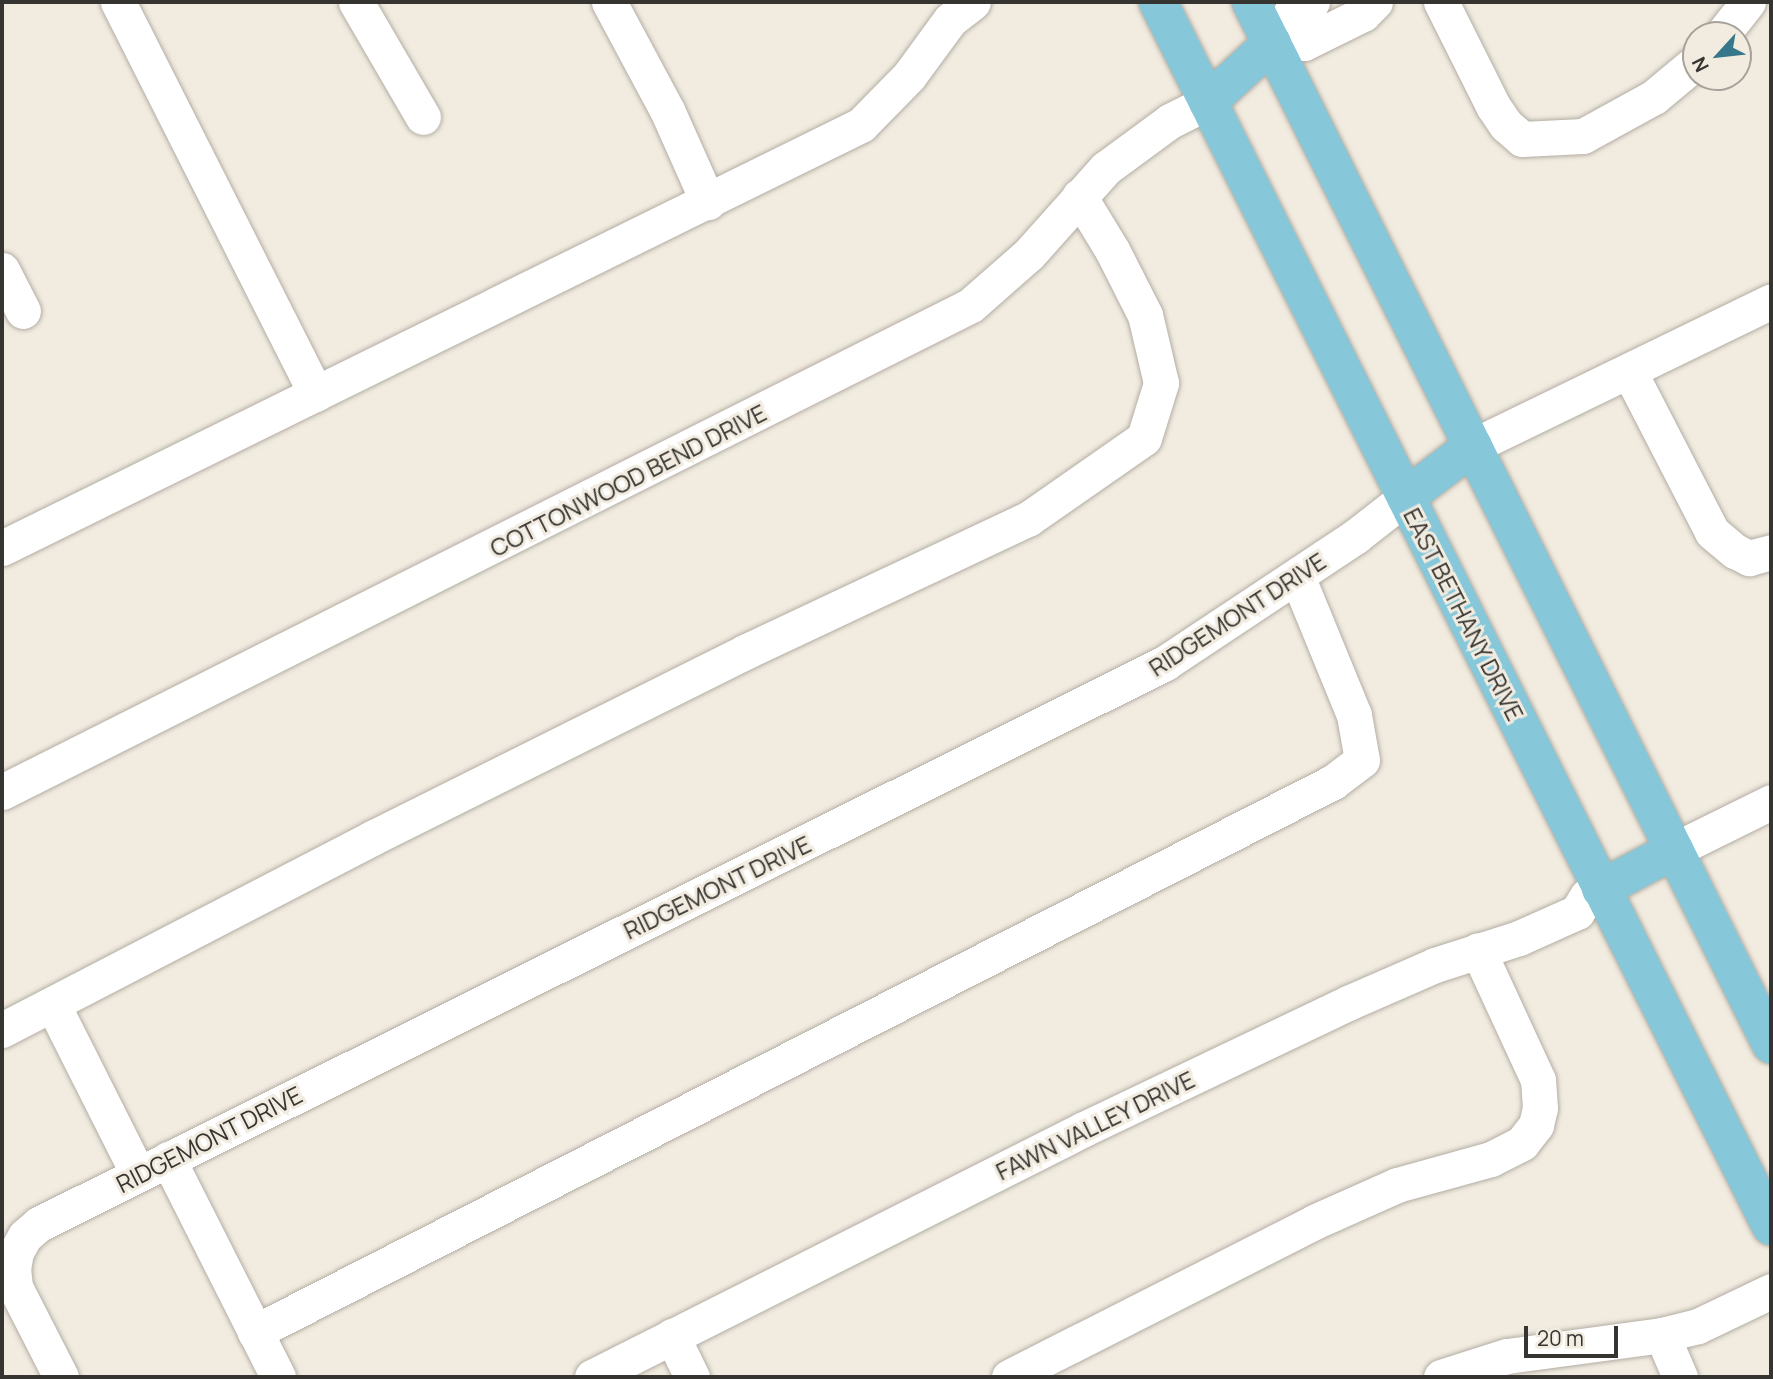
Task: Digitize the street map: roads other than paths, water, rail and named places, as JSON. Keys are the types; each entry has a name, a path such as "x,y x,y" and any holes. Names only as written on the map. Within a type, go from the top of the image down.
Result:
{"main road":[{"name":"EAST BETHANY DRIVE","path":"1158,2 1771,1226"},
{"path":"1251,2 1771,1044"},
{"path":"1208,103 1272,43"},
{"path":"1406,497 1473,446"},
{"path":"1601,889 1674,850"}],"street":[{"path":"118,2 316,394"},
{"path":"356,2 423,117"},
{"path":"609,2 667,110 708,202"},
{"path":"2,548 861,125 909,76 950,20 973,2"},
{"path":"1272,43 1290,14 1312,2"},
{"path":"1272,43 1304,43 1363,14 1375,2"},
{"path":"1441,2 1493,106 1506,125 1522,139 1550,140 1583,135 1654,97 1682,74"},
{"path":"1733,21 1748,2"},
{"name":"COTTONWOOD BEND DRIVE","path":"4,785 971,305 1029,254 1106,168 1170,121 1208,103"},
{"path":"2,1030 372,838 745,652 1028,519 1144,439 1161,383 1145,315 1112,250 1079,196"},
{"path":"2,270 23,312"},
{"path":"1473,446 1771,301"},
{"path":"1629,371 1712,532 1735,551 1749,558 1771,552"},
{"name":"RIDGEMONT DRIVE","path":"61,1377 15,1287 13,1269 16,1252 25,1236 38,1224 1165,663 1297,576 1406,497"},
{"path":"256,1332 1333,782 1362,760 1354,715 1297,576"},
{"path":"1674,850 1771,802"},
{"name":"FAWN VALLEY DRIVE","path":"592,1377 1097,1122 1348,1003 1435,965 1519,938 1577,912 1587,896 1601,889"},
{"path":"1009,1377 1314,1222 1397,1185 1491,1159 1522,1143 1536,1125 1540,1108 1538,1080 1478,950"},
{"path":"53,1005 256,1332 278,1377"},
{"path":"1441,1377 1532,1352 1662,1335 1698,1326 1771,1291"},
{"path":"1662,1335 1680,1377"},
{"path":"673,1336 692,1377"}]}
